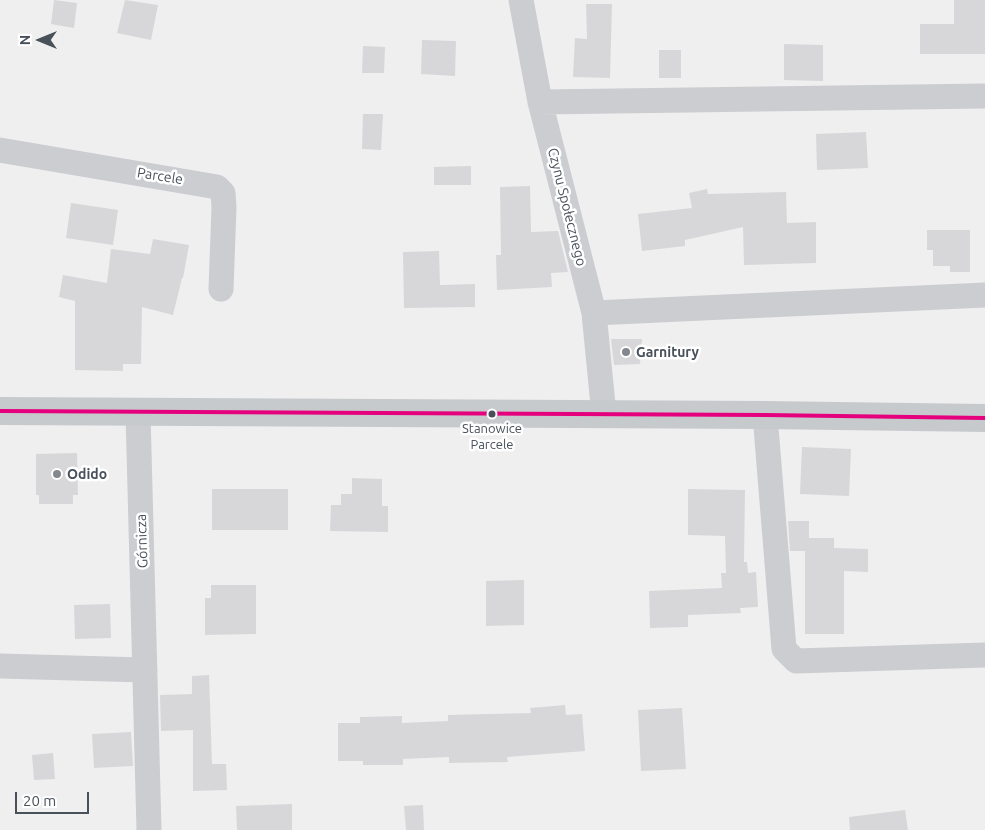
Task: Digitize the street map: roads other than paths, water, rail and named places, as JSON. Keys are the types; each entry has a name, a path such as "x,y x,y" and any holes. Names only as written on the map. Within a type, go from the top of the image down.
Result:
{"main road":[{"path":"0,411 985,418"}],"street":[{"name":"Czynu Społecznego","path":"521,0 540,102 594,313 604,415"},
{"path":"540,102 985,96"},
{"name":"Parcele","path":"0,150 217,187 223,193 224,207 221,289"},
{"path":"594,313 985,295"},
{"name":"Górnicza","path":"138,413 149,830"},
{"path":"765,415 784,649 796,661 985,655"},
{"path":"0,666 145,670"}],"place":[{"name":"Garnitury","path":"626,352"},
{"name":"Stanowice Parcele","path":"492,414"},
{"name":"Odido","path":"57,474"}]}
